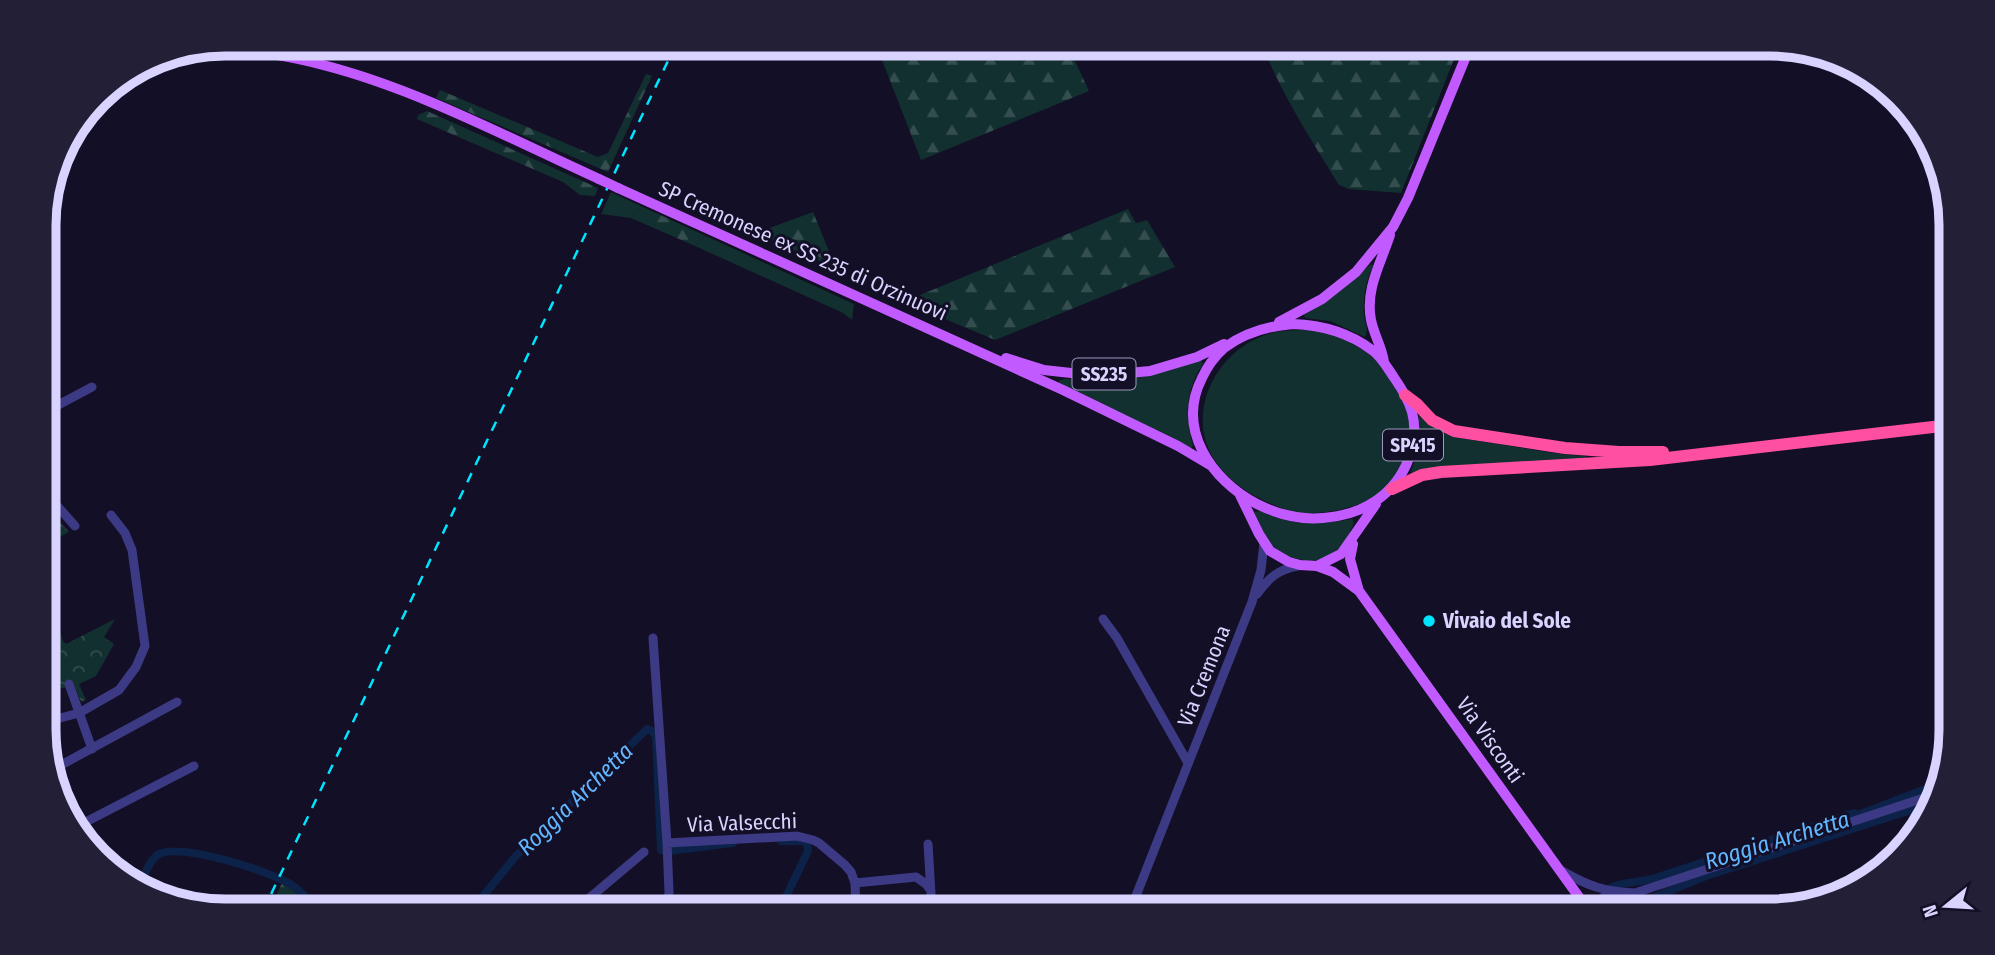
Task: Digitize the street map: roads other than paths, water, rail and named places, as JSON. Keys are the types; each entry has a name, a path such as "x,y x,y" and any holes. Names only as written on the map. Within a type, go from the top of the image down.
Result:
{"highway":[{"name":"SP415","path":"1405,395 1432,420 1454,431 1565,448 1619,452 1720,452"},
{"path":"1720,452 1939,426"},
{"name":"SP415","path":"1392,489 1422,475 1441,472 1650,460 1720,452"}],"main road":[{"name":"SP Cremonese ex SS 235 di Orzinuovi","path":"282,56 359,75 393,87 972,349"},
{"name":"SP415","path":"1384,362 1382,348 1371,322 1369,305 1374,277 1466,56"},
{"name":"SP415","path":"1274,326 1322,299 1347,281 1393,227"},
{"name":"SP415","path":"1309,324 1328,327 1345,334 1373,351 1384,362 1405,395 1412,414 1414,432 1413,447 1400,477 1392,489 1380,499 1353,513 1322,518 1298,518 1274,512 1240,495 1210,466 1203,454 1194,430 1193,405 1198,385 1210,364 1223,349 1253,332 1274,326 1309,324"},
{"name":"SS235","path":"972,349 1044,370 1102,374 1150,371 1233,342"},
{"name":"SS235","path":"972,349 1178,446 1210,466"},
{"path":"1240,495 1264,543 1278,556 1300,565 1317,566 1333,572 1359,592"},
{"path":"1317,566 1341,554 1380,499"},
{"path":"1359,530 1350,550 1359,592"},
{"name":"Via Visconti","path":"1359,592 1582,899"}],"street":[{"path":"56,406 92,387"},
{"path":"56,504 75,526"},
{"path":"56,719 79,713 118,690 136,667 145,646 132,550 125,533 111,515"},
{"name":"Via Cremona","path":"1135,899 1252,602 1261,570 1264,543"},
{"name":"Via Cremona","path":"1252,602 1273,575 1288,567 1300,565"},
{"name":"Via Cremona","path":"1103,619 1188,763"},
{"path":"653,638 667,848 668,899"},
{"path":"69,684 92,749"},
{"path":"60,766 177,702"},
{"path":"84,823 194,766"},
{"path":"1558,869 1588,886 1609,892 1635,893 1925,798"},
{"name":"Via Valsecchi","path":"667,848 797,836 813,840 845,865 855,883"},
{"path":"928,844 931,899"},
{"path":"588,899 644,852"},
{"path":"856,899 855,883 916,877 931,891"},
{"path":"1601,899 1609,892"},
{"path":"1629,899 1635,893"}],"waterway":[{"name":"Roggia Archetta","path":"481,899 515,857 647,729 656,736 661,850 733,843"},
{"name":"Roggia Archetta","path":"1610,888 1655,878 1854,813 1858,815 1928,788"},
{"path":"1650,899 1706,876 1920,807"},
{"name":"Roggia Archetta","path":"781,841 802,841 807,843 808,851 785,899"},
{"name":"Roggia Archetta","path":"144,878 159,854 186,852 225,860 279,879 298,889 307,899"}],"railway":[{"path":"269,899 670,56"}],"place":[{"name":"Vivaio del Sole","path":"1429,621"}]}
